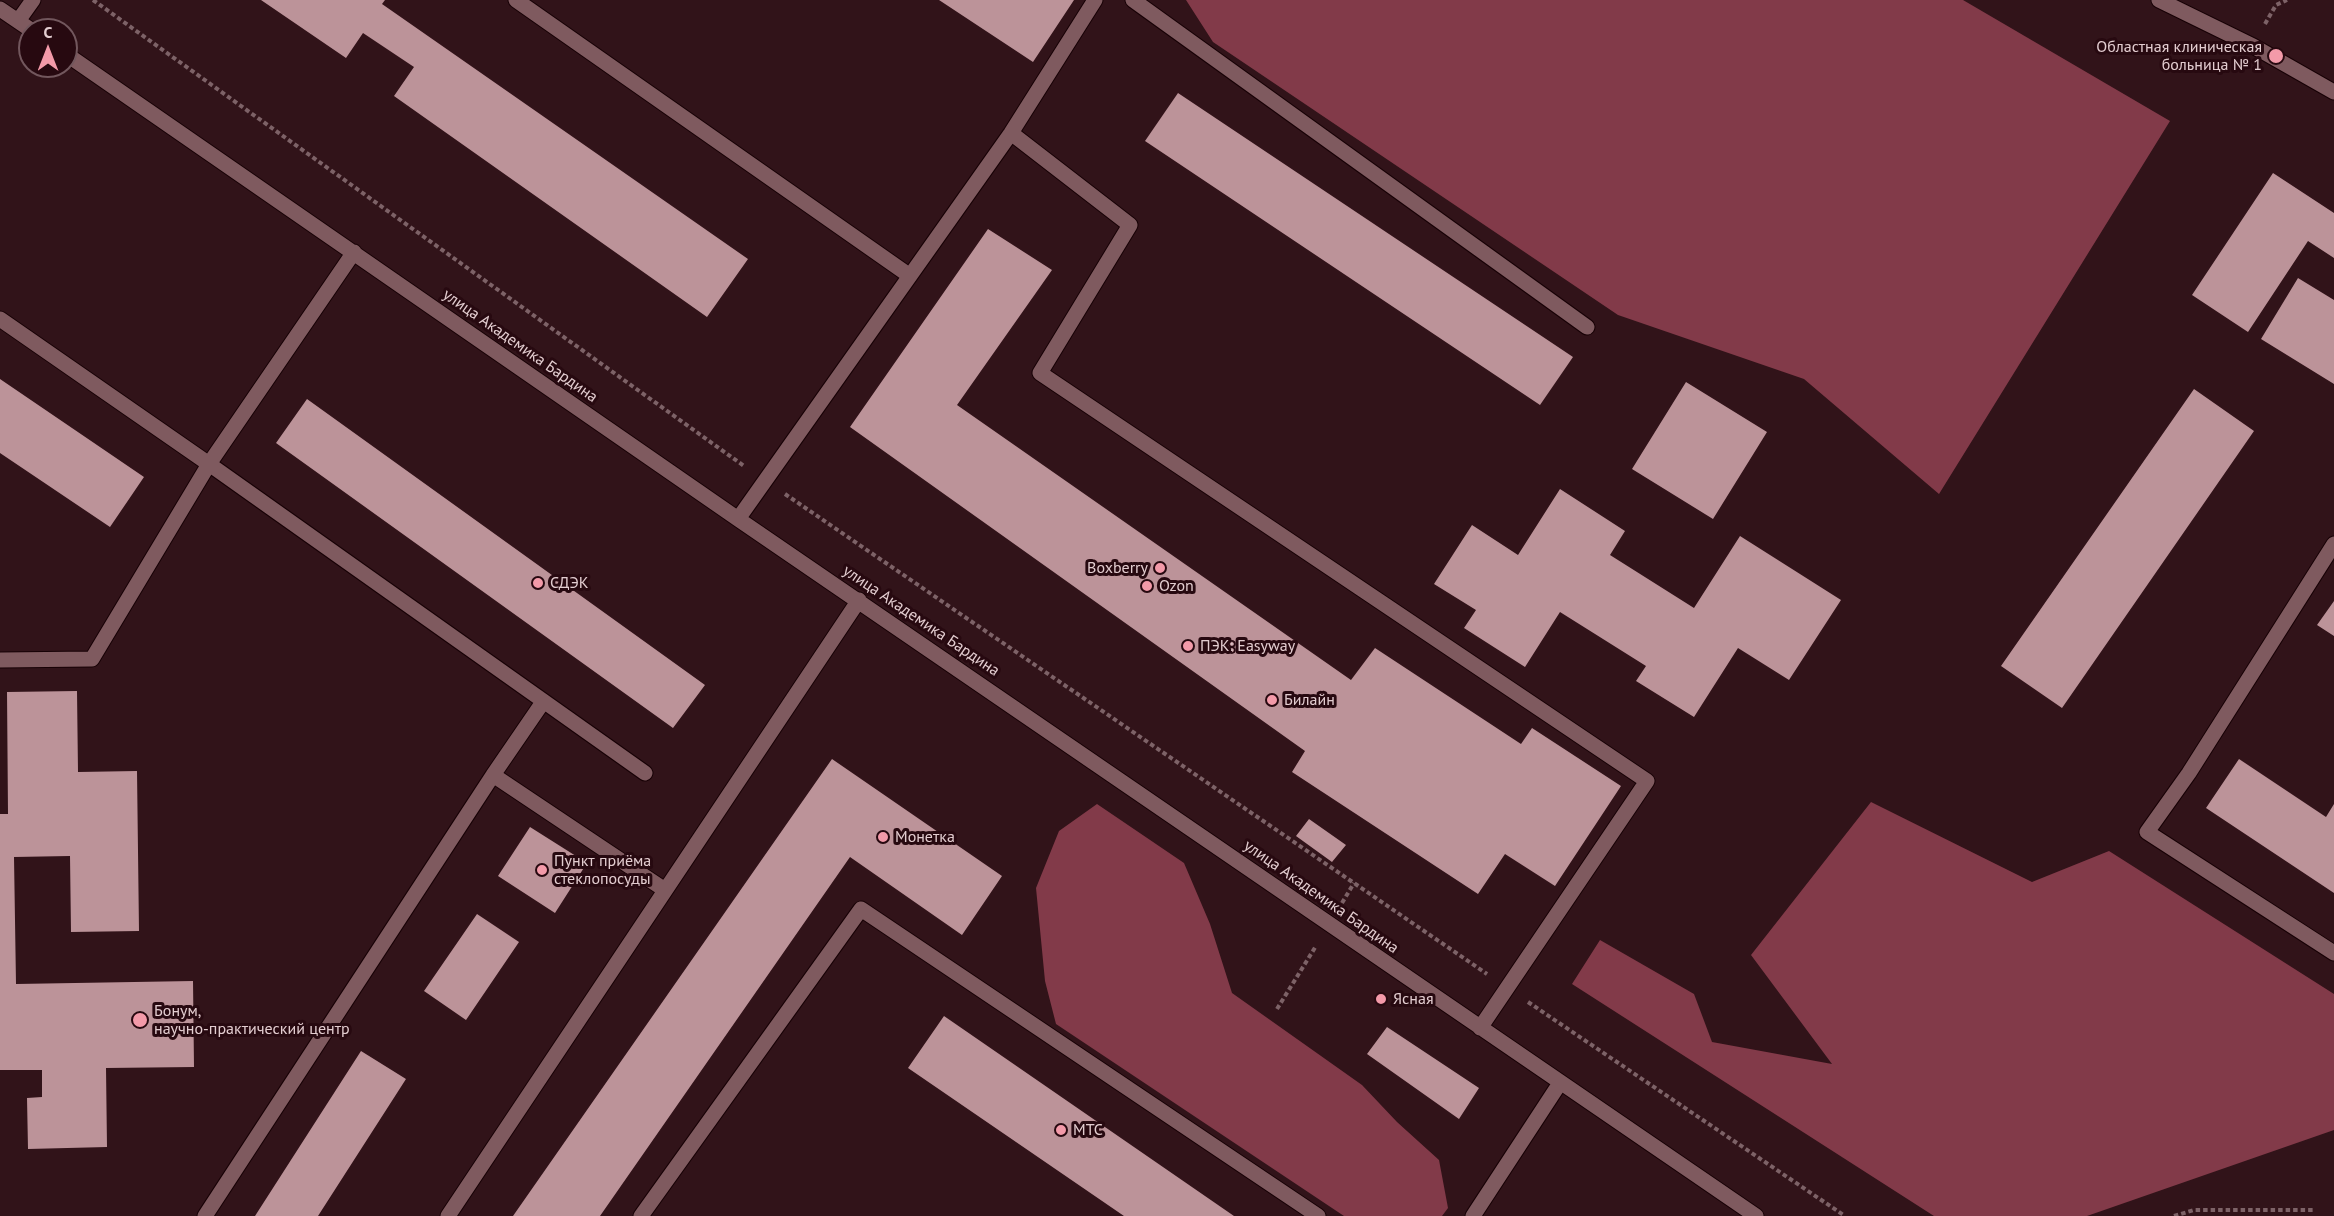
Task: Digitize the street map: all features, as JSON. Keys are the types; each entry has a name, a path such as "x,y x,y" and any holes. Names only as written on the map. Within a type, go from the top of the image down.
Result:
{"street":[{"path":"27,18 33,0"},
{"path":"516,0 910,276"},
{"path":"738,519 1011,133 1095,0"},
{"path":"1133,0 1587,327"},
{"path":"2159,0 2253,46 2334,92"},
{"path":"0,9 18,21"},
{"name":"улица Академика Бардина","path":"78,62 738,519 1756,1216"},
{"path":"1011,133 1130,225 1040,373 1647,781 1509,989 1480,1028"},
{"path":"0,660 92,659 209,464 354,252"},
{"path":"0,319 645,773"},
{"path":"2334,544 2189,773 2148,832 2334,953"},
{"path":"448,1216 859,600"},
{"path":"205,1216 543,702"},
{"path":"493,775 666,890"},
{"path":"641,1216 861,909 1318,1216"},
{"path":"1473,1216 1560,1083"}],"path":[{"path":"93,0 765,481 1845,1216"},
{"path":"2253,46 2276,5 2287,0"},
{"path":"2174,1216 2194,1210 2313,1210"}],"shaded area":[{"path":"1186,0 1963,0 2170,121 1939,494 1804,379 1618,315 1213,42"},
{"path":"1871,802 2032,882 2109,851 2334,994 2334,1130 2087,1216 1934,1216 1572,984 1600,940 1694,994 1712,1042 1832,1064 1751,955"},
{"path":"1097,804 1184,863 1210,924 1232,993 1362,1085 1397,1122 1439,1160 1448,1208 1442,1216 1344,1216 1056,1024 1045,981 1036,888 1059,831"}],"building":[{"path":"261,0 385,0 382,4 748,259 707,317 394,96 414,67 363,33 346,58"},
{"path":"939,0 1074,0 1033,62"},
{"path":"1178,93 1573,357 1540,405 1145,141"},
{"path":"2273,173 2334,213 2334,258 2308,241 2248,332 2192,295"},
{"path":"988,229 1052,270 957,405 1351,680 1375,648 1521,744 1532,728 1621,786 1555,886 1505,854 1478,894 1292,772 1305,751 850,427"},
{"path":"2298,278 2334,300 2334,384 2261,339"},
{"path":"0,379 144,477 110,527 0,453"},
{"path":"1686,382 1767,432 1713,519 1632,469"},
{"path":"2194,389 2254,431 2062,708 2001,666"},
{"path":"307,399 705,685 673,728 276,443"},
{"path":"1560,489 1625,531 1610,555 1694,608 1740,536 1841,600 1789,680 1738,648 1694,717 1636,681 1646,666 1560,612 1525,667 1464,628 1476,610 1434,584 1472,525 1518,555"},
{"path":"2334,601 2334,636 2317,625"},
{"path":"77,691 78,772 137,771 139,931 71,932 70,856 14,857 16,984 193,981 194,1067 106,1068 107,1147 28,1149 27,1098 42,1097 42,1070 0,1070 0,814 8,814 7,692"},
{"path":"832,759 1002,876 962,935 850,857 600,1216 513,1216"},
{"path":"2239,759 2326,817 2334,804 2334,893 2206,808"},
{"path":"1309,819 1346,845 1332,862 1296,836"},
{"name":"Пункт приёма стеклопосуды","path":"530,827 587,863 555,913 498,876"},
{"path":"477,914 519,942 466,1020 424,991"},
{"path":"944,1016 1234,1216 1124,1216 908,1068"},
{"path":"1387,1027 1479,1088 1459,1119 1367,1054"},
{"path":"361,1051 406,1079 318,1216 255,1216"}],"place":[{"name":"Областная клиническая больница № 1","path":"2276,56"},
{"name":"Boxberry","path":"1160,568"},
{"name":"СДЭК","path":"538,583"},
{"name":"Ozon","path":"1147,586"},
{"name":"ПЭК: Easyway","path":"1188,646"},
{"name":"Билайн","path":"1272,700"},
{"name":"Монетка","path":"883,837"},
{"name":"Пункт приёма стеклопосуды","path":"542,870"},
{"name":"Ясная","path":"1381,999"},
{"name":"Бонум, научно-практический центр","path":"140,1020"},
{"name":"МТС","path":"1061,1130"}]}
